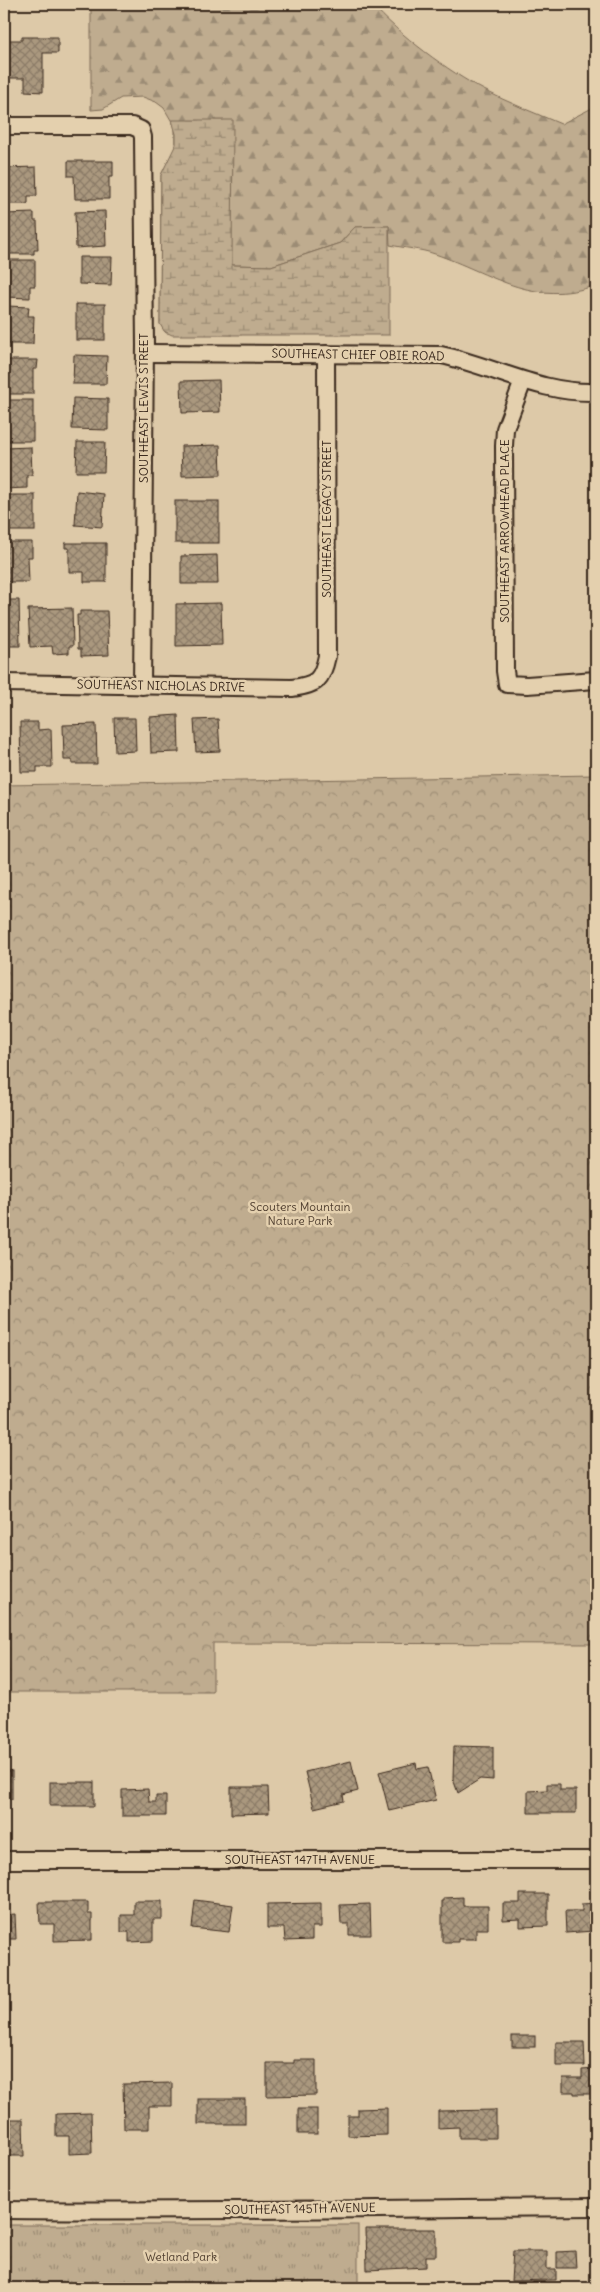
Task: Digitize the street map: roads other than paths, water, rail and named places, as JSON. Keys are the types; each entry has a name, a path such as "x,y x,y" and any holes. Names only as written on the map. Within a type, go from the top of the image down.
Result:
{"street":[{"name":"SOUTHEAST LEWIS STREET","path":"4,126 132,126 141,130 144,146 145,353 142,686"},
{"name":"SOUTHEAST CHIEF OBIE ROAD","path":"145,353 441,355 464,360 523,381 561,390 596,392"},
{"name":"SOUTHEAST LEGACY STREET","path":"317,682 324,670 327,656 326,354"},
{"name":"SOUTHEAST ARROWHEAD PLACE","path":"523,381 508,422 504,446 505,671 507,684 527,685 596,680"},
{"name":"SOUTHEAST NICHOLAS DRIVE","path":"4,683 292,688 317,682"},
{"name":"SOUTHEAST 147TH AVENUE","path":"4,1860 596,1860"},
{"name":"SOUTHEAST 145TH AVENUE","path":"4,2210 229,2211 348,2207 596,2207"}],"park label":[{"name":"Scouters Mountain Nature Park","path":"300,1214"},
{"name":"Wetland Park","path":"181,2257"}]}
